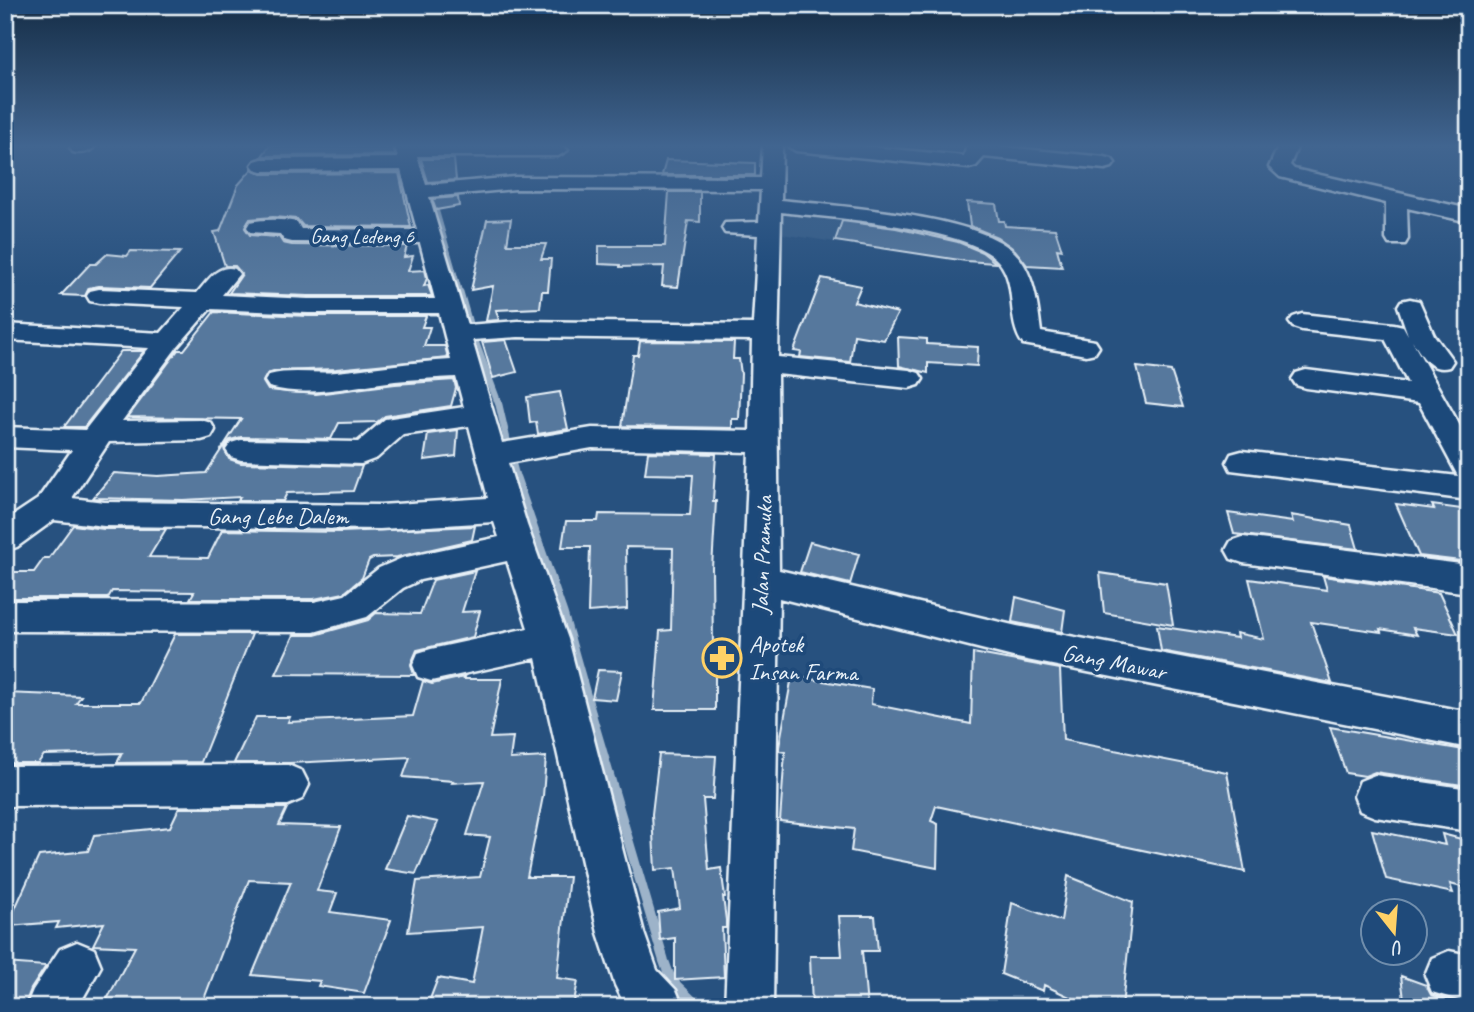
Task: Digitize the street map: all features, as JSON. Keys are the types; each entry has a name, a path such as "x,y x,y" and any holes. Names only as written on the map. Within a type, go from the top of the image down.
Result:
{"street":[{"path":"417,192 507,509 550,639 621,933 639,985 659,1007"},
{"path":"618,192 771,206 935,227 984,240 1008,258 1015,272 1032,338 1086,347"},
{"name":"Jalan Pramuka","path":"748,999 771,192"},
{"path":"1368,192 1469,216"},
{"path":"1396,199 1397,239"},
{"path":"733,228 771,206"},
{"name":"Gang Ledeng 6","path":"258,227 289,227 292,235 330,235 348,239 430,236"},
{"path":"5,538 49,507 96,437 168,341 227,274"},
{"path":"99,296 391,307 518,329 765,348 909,379"},
{"path":"1410,306 1415,348 1428,395 1459,434 1469,469"},
{"path":"1302,322 1394,332 1415,348 1440,361 1469,363"},
{"path":"5,332 168,341"},
{"path":"279,382 334,381 398,372 466,368"},
{"path":"1306,379 1428,395"},
{"path":"241,450 361,453 367,451 394,426 480,415"},
{"path":"5,437 96,437 201,430"},
{"path":"491,455 592,438 764,442"},
{"path":"1242,462 1469,489"},
{"name":"Gang Lebe Dalem","path":"49,507 104,514 354,517 507,509"},
{"path":"5,616 314,617 355,607 391,578 414,568 519,546"},
{"path":"1243,550 1469,579"},
{"name":"Gang Mawar","path":"762,580 1017,642 1469,730"},
{"path":"431,664 550,639"},
{"path":"5,786 288,785"},
{"path":"1375,796 1469,810"},
{"path":"50,1007 77,966"}],"shaded area":[{"path":"782,208 922,227 961,239 964,261 781,234"}],"building":[{"path":"235,192 403,192 411,227 303,226 297,219 273,217 250,219 245,228 250,235 279,237 283,243 292,245 407,246 404,257 413,256 408,271 425,270 427,278 424,286 428,285 432,296 229,293 242,274 235,266 225,266 214,232 220,231"},
{"path":"669,192 700,192 700,222 688,221 678,287 662,286 664,266 620,267 599,264 599,246 665,246"},
{"path":"458,197 459,206 436,210 432,199"},
{"path":"967,202 996,204 999,221 1004,221 1005,226 1055,229 1062,250 1057,249 1062,267 1027,265 1015,250 997,237 970,226"},
{"path":"511,219 507,244 546,244 541,259 551,259 548,291 542,291 540,308 496,310 499,320 486,321 493,286 471,290 487,220"},
{"path":"842,221 896,228 958,242 982,252 996,263 835,241"},
{"path":"131,251 180,252 150,288 99,286 89,288 85,296 61,295 90,264 96,264 107,254 127,256"},
{"path":"822,278 861,286 854,302 898,313 884,340 854,335 850,362 800,357 801,352 794,351"},
{"path":"214,312 308,316 426,316 422,327 430,327 424,346 445,346 448,358 336,369 277,371 267,374 263,382 268,390 316,394 454,380 456,388 451,406 385,416 377,422 339,423 331,439 241,437 230,440 224,448 229,459 241,463 362,466 353,491 287,493 283,501 238,501 240,497 183,500 93,498 114,473 158,476 206,473 241,419 128,417 178,350 184,350"},
{"path":"898,337 927,339 927,344 978,347 977,366 928,363 928,373 899,366"},
{"path":"506,340 517,372 493,378 482,342"},
{"path":"640,341 734,342 733,359 739,359 741,374 739,419 732,419 732,428 622,426 633,355 638,355"},
{"path":"121,351 144,351 84,427 64,427"},
{"path":"1137,367 1171,371 1183,407 1146,403"},
{"path":"560,392 568,429 538,434 536,422 530,423 527,397"},
{"path":"458,430 456,456 424,460 428,434"},
{"path":"648,452 716,454 713,501 716,501 712,568 713,646 732,646 734,670 715,670 715,710 654,710 660,631 671,630 673,548 626,547 627,609 588,612 590,547 562,547 566,521 598,521 599,514 690,515 693,475 645,474"},
{"path":"1396,504 1469,510 1469,562 1419,556"},
{"path":"1228,513 1293,522 1291,515 1351,525 1358,549 1234,534"},
{"path":"73,525 104,529 166,529 149,557 208,558 222,530 341,532 475,526 472,540 397,557 373,558 369,560 362,578 344,593 314,599 190,599 194,592 112,591 108,598 5,598 5,572 34,572 44,558 49,558"},
{"path":"810,542 859,554 850,584 800,572"},
{"path":"475,571 462,612 480,611 473,637 417,650 411,664 414,675 276,674 294,635 315,635 368,620 376,613 420,614 433,580"},
{"path":"1100,573 1166,583 1173,625 1104,613"},
{"path":"1323,576 1439,593 1458,634 1413,628 1417,635 1311,622 1332,683 1161,651 1157,626 1237,638 1236,633 1264,639 1249,579 1327,590"},
{"path":"1016,597 1065,610 1062,632 1012,622"},
{"path":"175,634 252,634 201,762 117,763 122,753 44,755 38,763 5,763 5,693 81,696 76,703 141,703"},
{"path":"973,653 1060,669 1063,740 1227,772 1245,872 936,806 931,821 938,824 937,868 851,851 854,829 780,821 785,752 779,751 779,747 792,676 872,689 871,704 971,724"},
{"path":"598,670 622,671 616,700 592,698"},
{"path":"464,677 463,679 502,679 490,738 513,737 510,759 546,757 543,796 527,877 569,877 557,978 578,981 573,1007 427,1007 438,978 472,984 483,927 408,932 417,881 480,877 490,837 467,835 484,781 452,783 453,781 403,777 410,757 234,763 256,717 290,717 288,722 413,716 423,681 432,684"},
{"path":"1330,727 1464,750 1469,759 1469,786 1375,772 1365,776 1346,773"},
{"path":"659,754 716,756 713,799 703,799 709,870 721,868 725,897 726,928 722,928 724,977 675,980 675,938 660,940 658,912 680,908 675,868 655,870 652,814"},
{"path":"179,808 287,808 279,825 341,827 317,891 337,893 330,912 391,920 364,993 318,986 320,981 252,975 291,882 249,880 201,1007 103,1007 135,947 93,945 104,923 56,928 59,922 7,926 39,856 88,851 94,835 170,827"},
{"path":"407,816 438,822 416,874 385,869"},
{"path":"1372,830 1445,845 1442,834 1469,841 1469,889 1450,884 1453,893 1386,879"},
{"path":"1068,876 1133,902 1122,1007 1091,1007 1044,985 1043,991 1001,974 1012,903 1061,921"},
{"path":"839,916 875,916 878,951 862,951 867,1007 812,1007 810,956 842,956"},
{"path":"5,963 46,966 31,989 24,1007 5,1007"},
{"path":"1401,976 1426,985 1431,995 1469,1007 1405,1007"}],"waterway":[{"path":"434,202 460,293"},
{"path":"460,292 470,327"},
{"path":"472,333 499,405 508,444"},
{"path":"510,454 517,480"},
{"path":"516,478 563,613 592,715"},
{"path":"591,714 671,980 699,1007"}],"place":[{"name":"Apotek Insan Farma","path":"722,658"}]}
